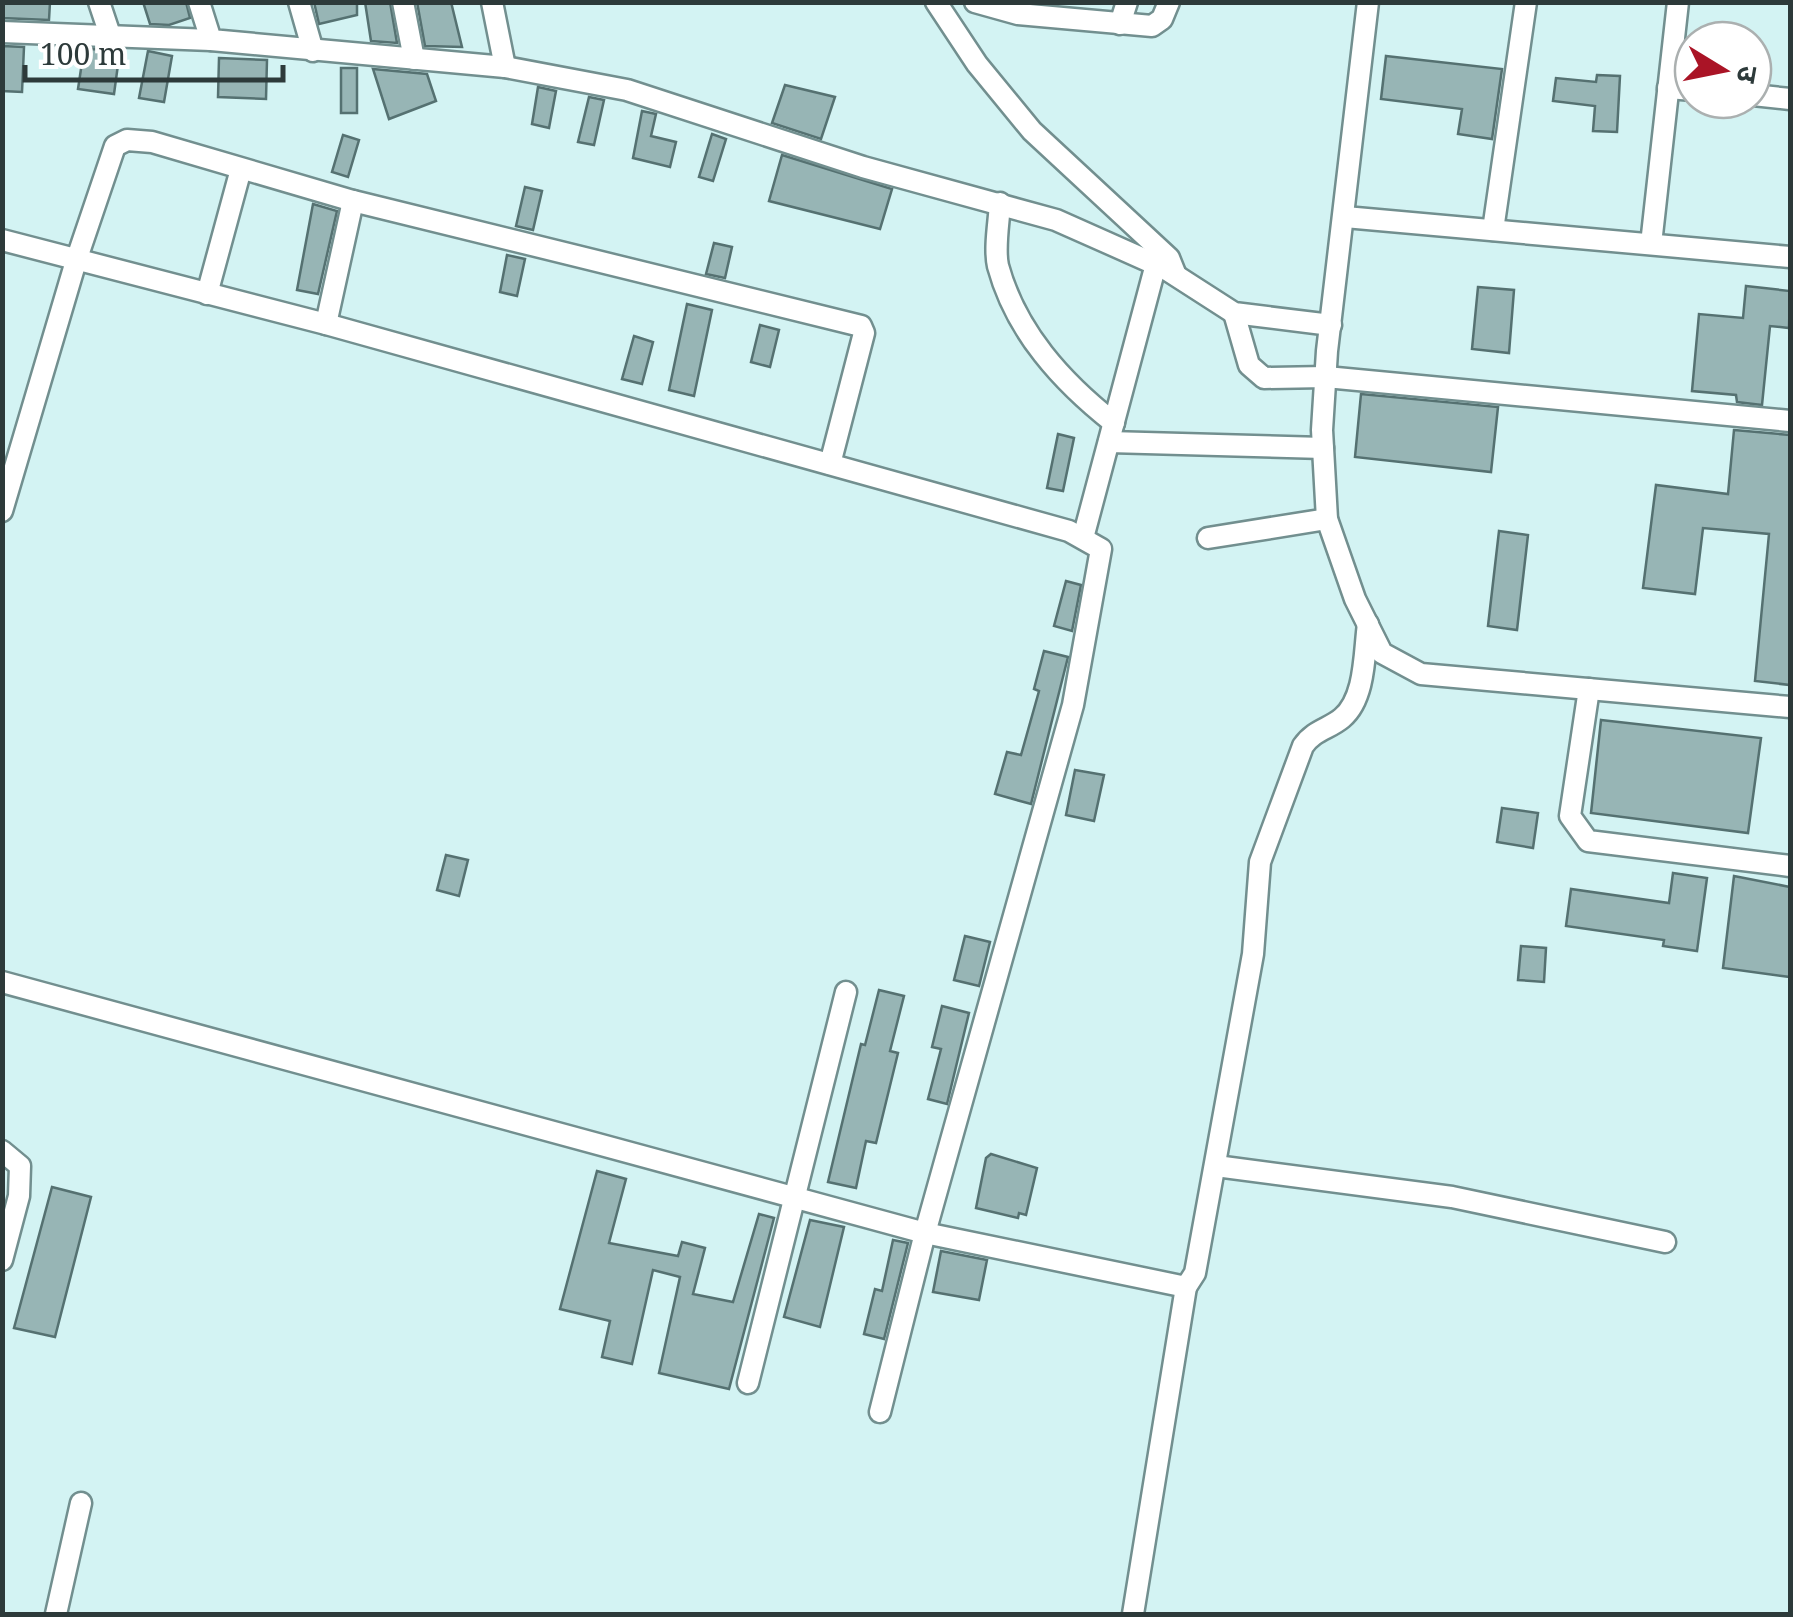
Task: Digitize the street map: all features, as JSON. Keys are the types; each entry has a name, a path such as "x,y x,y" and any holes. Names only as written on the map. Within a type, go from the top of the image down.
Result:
{"street":[{"path":"99,2 110,35"},
{"path":"199,2 211,40"},
{"path":"299,2 314,51"},
{"path":"403,2 414,59"},
{"path":"492,2 505,67"},
{"path":"936,2 978,64 1032,130 1169,258 1175,275"},
{"path":"975,2 1018,14 1152,26 1162,18 1169,2"},
{"path":"1120,24 1128,2"},
{"path":"1368,2 1331,326 1322,448 1327,519 1341,565 1382,653 1421,674 1790,707"},
{"path":"1494,230 1526,2"},
{"path":"1651,244 1678,2"},
{"path":"2,32 211,40 505,67 627,90 863,167 1056,220 1156,264 1234,313 1331,326"},
{"path":"1668,88 1673,88"},
{"path":"2,511 115,146 140,140 353,201 860,326 864,333 830,464"},
{"path":"207,294 241,168"},
{"path":"326,324 353,201"},
{"path":"1000,203 997,264 1029,336 1111,432 1322,448"},
{"path":"1346,216 1790,257"},
{"path":"2,240 326,324 830,464 1083,538 1100,549 1102,560 1074,706 925,1232 880,1412"},
{"path":"1083,538 1156,264"},
{"path":"1234,313 1249,366 1264,378 1326,376 1790,421"},
{"path":"1208,538 1327,519"},
{"path":"1133,1614 1186,1288 1195,1272 1253,954 1260,862 1303,746 1310,736 1342,718 1352,705 1360,685 1368,624"},
{"path":"1589,689 1570,816 1588,841 1790,866"},
{"path":"2,982 925,1232 1186,1288"},
{"path":"748,1383 846,992"},
{"path":"2,1151 20,1166 19,1196 2,1260"},
{"path":"1216,1166 1452,1197 1665,1242"},
{"path":"56,1614 81,1502"}],"building":[{"path":"2,2 50,2 49,20 2,18"},
{"path":"143,2 186,2 190,18 169,25 150,24"},
{"path":"314,2 357,2 357,15 319,24"},
{"path":"365,2 390,2 397,43 371,41"},
{"path":"417,2 451,2 462,47 425,46"},
{"path":"2,46 24,47 22,92 2,91"},
{"path":"84,49 120,50 114,94 78,89"},
{"path":"148,51 172,56 164,102 139,98"},
{"path":"1386,56 1502,69 1492,139 1458,134 1462,109 1381,99"},
{"path":"219,58 267,60 266,99 218,97"},
{"path":"341,68 357,68 357,113 341,113"},
{"path":"373,69 427,74 436,101 389,119"},
{"path":"1597,75 1620,76 1617,132 1593,131 1595,106 1553,101 1556,78 1596,82"},
{"path":"785,85 835,97 821,139 772,123"},
{"path":"538,87 556,91 549,128 532,124"},
{"path":"589,97 604,100 594,145 578,142"},
{"path":"642,111 656,114 651,136 676,142 670,167 633,158"},
{"path":"712,134 726,139 713,181 699,177"},
{"path":"343,135 359,140 348,177 332,172"},
{"path":"782,155 892,189 880,229 769,201"},
{"path":"525,187 542,191 533,230 516,226"},
{"path":"313,204 337,211 318,294 297,290"},
{"path":"714,243 732,247 725,278 706,274"},
{"path":"507,255 525,259 517,296 500,292"},
{"path":"1746,286 1790,291 1789,328 1770,326 1762,405 1737,402 1736,395 1692,391 1699,314 1743,318"},
{"path":"1478,287 1514,290 1509,353 1472,349"},
{"path":"687,304 712,310 694,396 669,390"},
{"path":"760,325 779,330 770,367 751,362"},
{"path":"634,336 653,342 642,384 622,379"},
{"path":"1361,394 1498,407 1491,472 1355,457"},
{"path":"1734,430 1790,435 1790,685 1755,681 1769,534 1703,528 1695,594 1643,588 1656,485 1728,494"},
{"path":"1058,434 1074,438 1063,491 1047,488"},
{"path":"1499,531 1528,535 1517,630 1488,626"},
{"path":"1066,581 1081,585 1072,631 1054,626"},
{"path":"1044,651 1068,657 1031,804 995,794 1007,752 1021,755 1039,691 1034,689"},
{"path":"1601,720 1761,738 1748,833 1591,813"},
{"path":"1075,770 1104,775 1094,821 1066,815"},
{"path":"1502,808 1538,813 1533,848 1497,842"},
{"path":"446,855 468,860 459,896 437,890"},
{"path":"1673,873 1707,878 1697,951 1663,946 1664,940 1566,926 1571,889 1669,903"},
{"path":"1734,876 1790,887 1790,977 1723,968"},
{"path":"965,936 990,942 979,986 954,980"},
{"path":"1521,946 1546,948 1544,982 1518,980"},
{"path":"879,990 904,996 890,1051 898,1053 876,1143 866,1141 856,1188 828,1182 861,1044 865,1045"},
{"path":"942,1006 969,1013 947,1104 928,1099 941,1049 932,1047"},
{"path":"991,1154 1037,1168 1026,1215 1019,1213 1018,1218 976,1208 986,1158"},
{"path":"597,1171 626,1179 609,1243 678,1256 682,1242 705,1248 693,1294 733,1302 759,1214 774,1218 729,1389 659,1373 680,1277 653,1270 632,1364 602,1357 610,1321 560,1309"},
{"path":"52,1187 91,1197 55,1337 14,1328"},
{"path":"810,1220 844,1227 820,1327 784,1317"},
{"path":"893,1240 908,1243 884,1339 864,1334 875,1289 882,1291"},
{"path":"941,1251 987,1260 979,1300 933,1292"}]}
